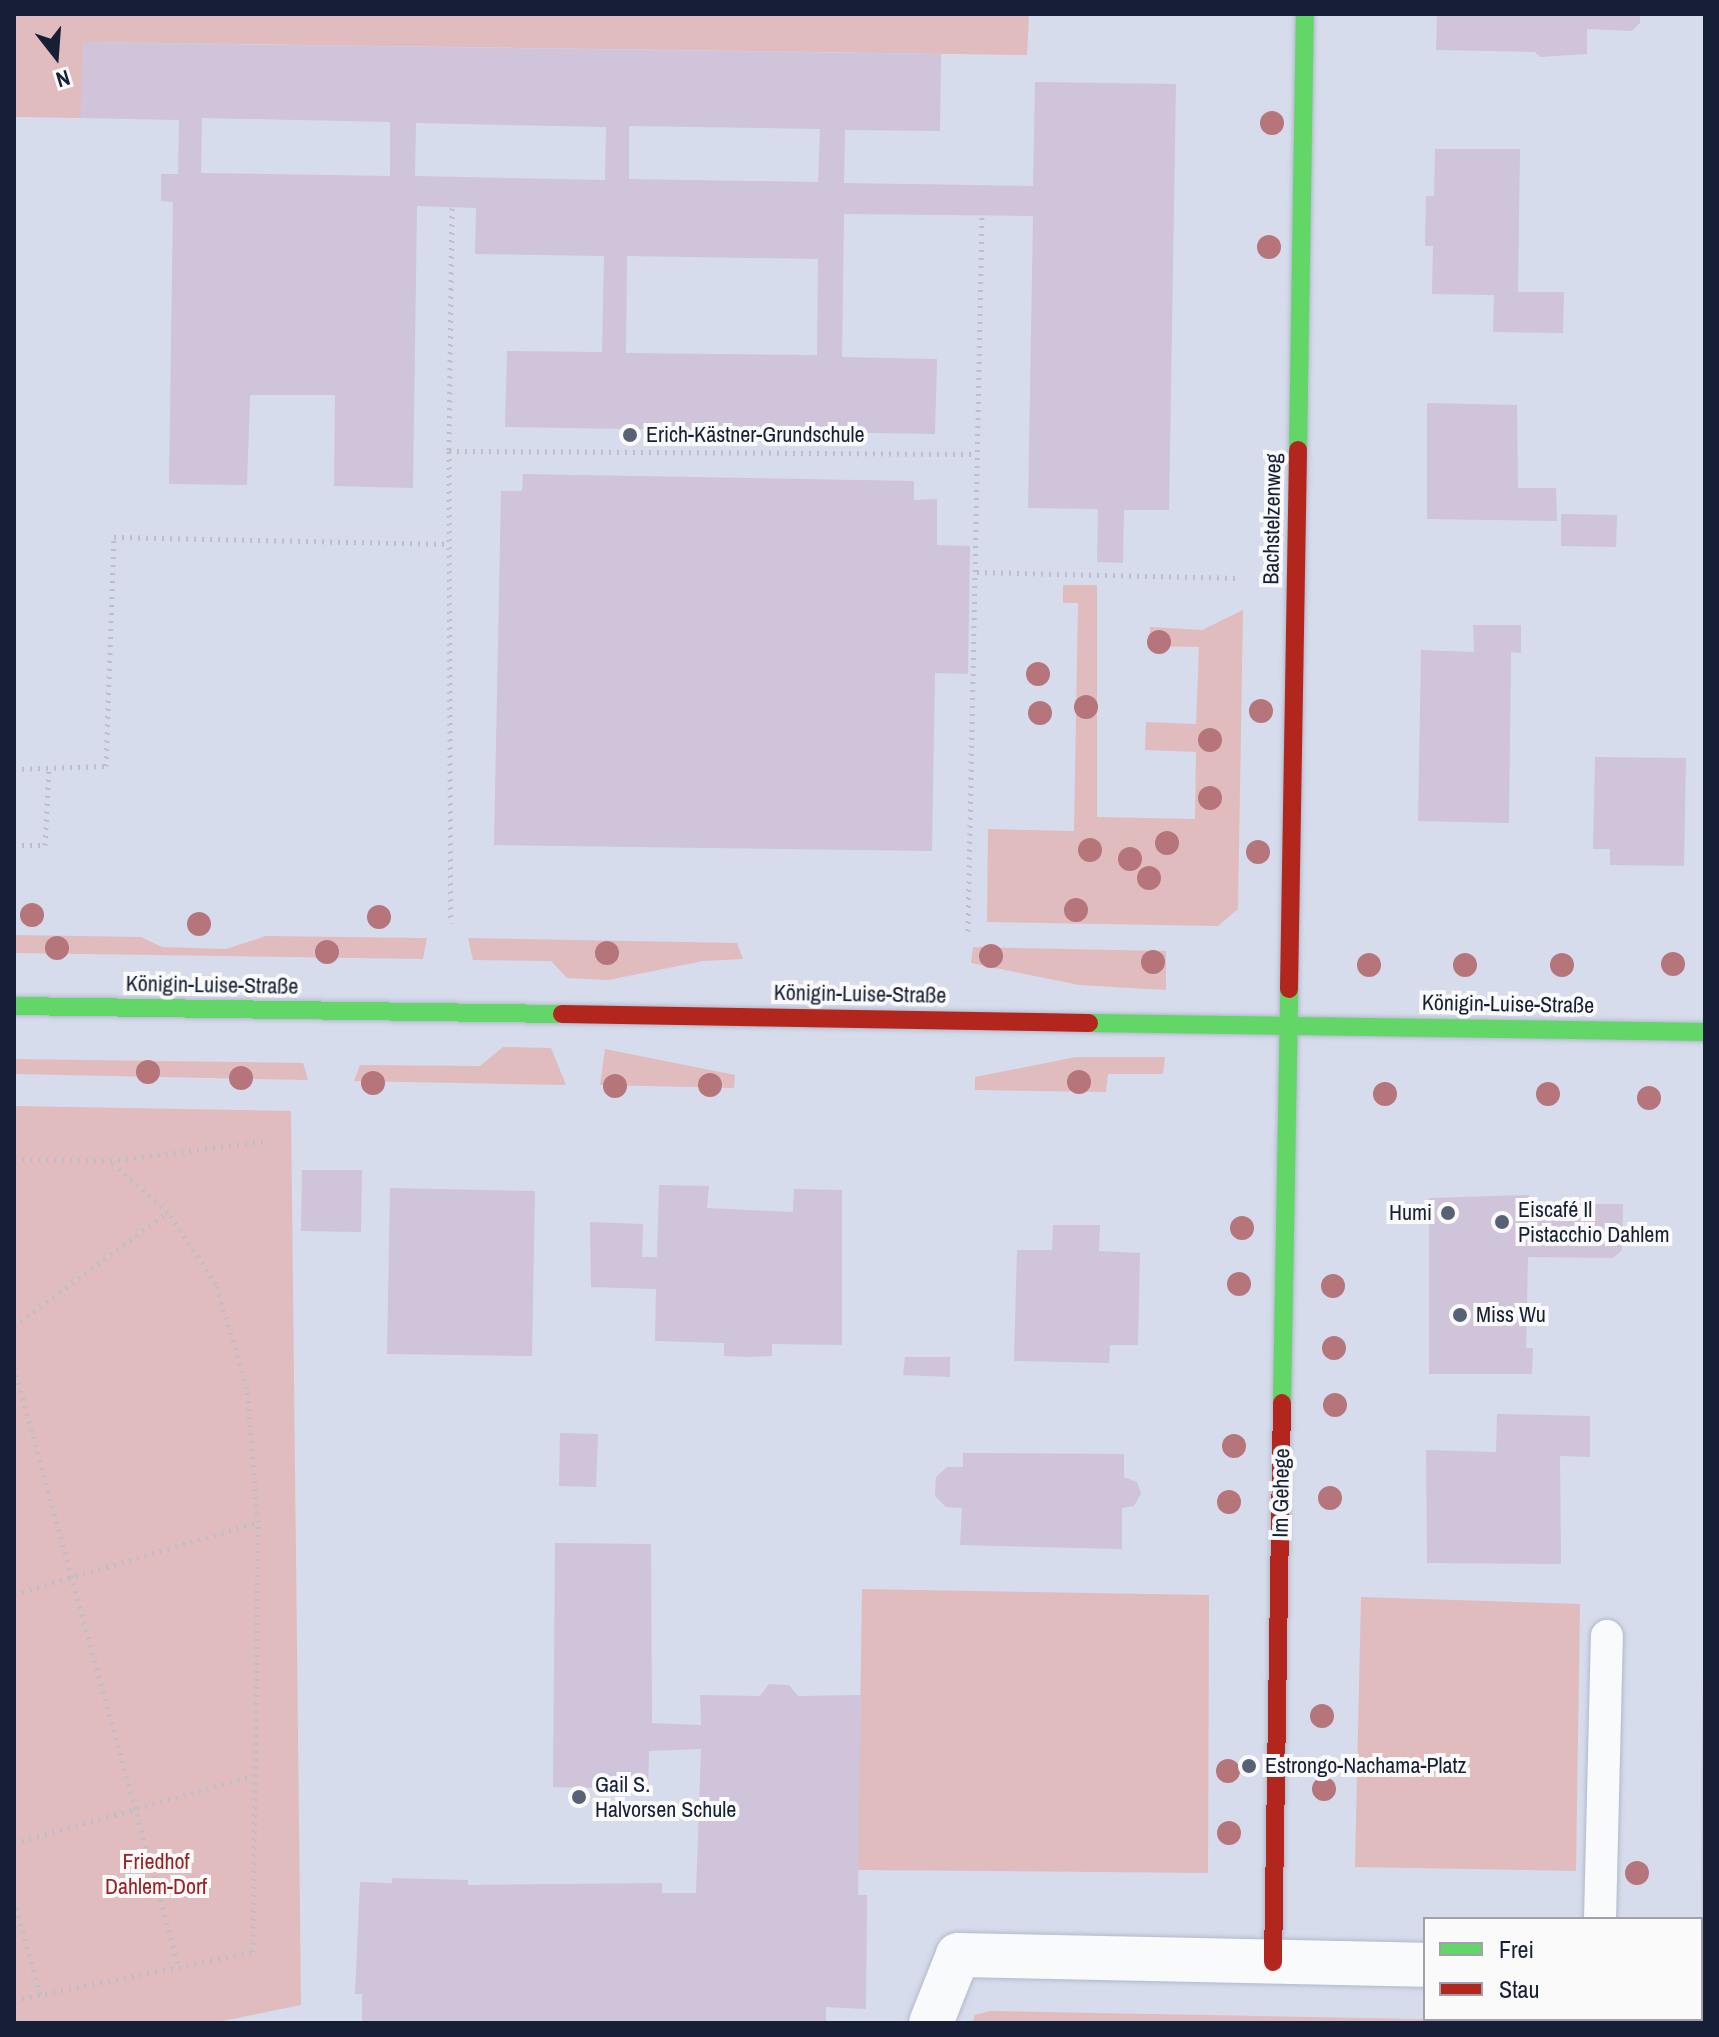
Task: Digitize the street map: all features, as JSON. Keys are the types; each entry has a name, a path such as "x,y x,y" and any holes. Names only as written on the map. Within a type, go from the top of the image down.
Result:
{"street":[{"name":"Bachstelzenweg","path":"1290,1025 1305,14"},
{"name":"Königin-Luise-Straße","path":"14,1006 1705,1032"},
{"name":"Im Gehege","path":"1273,1962 1290,1025"},
{"path":"931,2023 958,1955 1423,1965"}],"lane":[{"path":"1600,1917 1607,1636"}],"path":[{"path":"451,923 449,451 452,208"},
{"path":"968,931 982,215"},
{"path":"449,451 976,454"},
{"path":"14,769 106,766 114,537 450,544"},
{"path":"977,572 1253,578"},
{"path":"14,845 45,845 49,768"},
{"path":"14,1159 110,1161 267,1141"},
{"path":"14,2000 253,1952 258,1522 247,1388 216,1284 168,1212 110,1161"},
{"path":"14,1326 168,1212"},
{"path":"14,1367 75,1576 179,1968"},
{"path":"14,1594 258,1522"},
{"path":"14,1843 253,1776"},
{"path":"14,1900 40,1994"}],"green space":[{"path":"14,14 1029,14 1027,55 84,42 81,118 14,117"},
{"path":"1063,585 1097,585 1097,817 1195,819 1196,752 1145,750 1146,722 1196,724 1199,647 1149,646 1150,627 1202,630 1243,610 1238,909 1218,926 987,922 988,829 1074,831 1078,603 1063,603"},
{"path":"14,935 141,937 162,947 226,949 266,936 427,938 423,959 14,953"},
{"path":"468,938 737,943 743,959 703,961 608,980 567,978 551,961 473,960"},
{"path":"973,947 1166,951 1166,990 1079,985 971,963"},
{"path":"503,1047 551,1048 566,1085 354,1081 360,1065 480,1066"},
{"path":"605,1049 735,1075 734,1088 600,1085"},
{"path":"1076,1057 1165,1057 1163,1074 1108,1074 1106,1092 975,1090 975,1077"},
{"path":"14,1059 303,1063 308,1080 14,1074"},
{"name":"Friedhof Dahlem-Dorf","path":"14,1106 291,1111 301,2005 213,2023 14,2023"},
{"path":"862,1589 1209,1595 1208,1873 858,1870"},
{"path":"1361,1597 1580,1604 1576,1871 1355,1867"},
{"path":"990,2011 1529,2023 972,2023 975,2015"}],"building":[{"path":"1437,14 1640,14 1640,23 1632,31 1587,29 1587,54 1540,57 1535,52 1436,50"},
{"path":"83,42 941,54 940,131 845,130 844,183 1033,186 1035,82 1176,84 1169,510 1124,510 1123,563 1097,562 1098,509 1028,508 1033,216 844,214 842,357 937,359 935,434 505,427 507,351 602,352 604,256 475,254 476,208 417,206 413,488 334,486 335,395 250,395 247,485 169,484 173,202 161,201 161,174 178,174 179,120 81,118","holes":["202,118 390,122 390,176 201,173","416,123 606,127 605,180 415,176","629,126 820,129 818,182 629,179","627,256 818,259 817,355 626,353"]},
{"path":"1435,149 1520,149 1518,292 1564,292 1563,333 1493,332 1494,295 1432,294 1433,246 1425,246 1426,196 1434,196"},
{"path":"1427,403 1517,405 1518,488 1556,488 1557,521 1427,519"},
{"path":"523,474 914,481 914,500 937,499 937,545 970,546 968,674 935,673 932,851 494,845 501,491 522,491"},
{"path":"1561,514 1617,515 1616,547 1561,546"},
{"path":"1473,625 1521,625 1521,653 1511,652 1509,823 1418,821 1421,650 1474,652"},
{"path":"1595,757 1686,758 1684,866 1610,865 1610,849 1593,849"},
{"path":"302,1170 362,1170 361,1232 301,1231"},
{"path":"659,1185 709,1186 707,1208 793,1212 794,1189 842,1190 842,1345 772,1344 772,1356 750,1357 724,1356 724,1343 655,1341 656,1289 591,1287 590,1222 643,1224 642,1257 657,1257"},
{"path":"390,1188 535,1191 532,1356 387,1354"},
{"path":"1529,1195 1529,1204 1623,1204 1622,1250 1613,1258 1528,1257 1526,1348 1533,1348 1532,1374 1429,1374 1429,1198"},
{"path":"1053,1225 1100,1225 1099,1251 1140,1253 1138,1345 1110,1345 1109,1363 1014,1361 1017,1250 1052,1250"},
{"path":"905,1357 950,1357 950,1377 903,1375"},
{"path":"1497,1414 1590,1416 1590,1457 1560,1456 1561,1564 1427,1563 1426,1450 1496,1452"},
{"path":"560,1433 598,1434 596,1487 559,1486"},
{"path":"963,1453 1124,1454 1124,1477 1137,1482 1141,1493 1134,1506 1122,1508 1122,1549 960,1545 962,1508 946,1507 935,1496 936,1477 947,1467 963,1467"},
{"path":"555,1543 651,1544 652,1723 701,1725 700,1695 760,1696 769,1684 789,1685 798,1696 861,1695 858,1895 867,1895 866,2009 826,2007 826,2023 362,2023 362,1994 355,1994 360,1882 392,1883 392,1878 468,1880 468,1885 662,1883 662,1893 696,1893 701,1749 649,1751 648,1789 553,1787"},
{"path":"1702,1665 1705,2023 1697,2023 1703,2021"}],"traffic: fast":[{"path":"1298,450 1305,14"},
{"path":"1282,1403 1289,989"},
{"path":"14,1006 562,1014"},
{"path":"1089,1023 1705,1032"}],"traffic: jam":[{"path":"1289,989 1298,450"},
{"path":"562,1014 1089,1023"},
{"path":"1273,1962 1282,1403"}],"place":[{"name":"Erich-Kästner-Grundschule","path":"630,435"},
{"name":"Humi","path":"1448,1213"},
{"name":"Eiscafé Il Pistacchio Dahlem","path":"1502,1222"},
{"name":"Miss Wu","path":"1460,1315"},
{"name":"Estrongo-Nachama-Platz","path":"1249,1766"},
{"name":"Gail S. Halvorsen Schule","path":"579,1797"}]}
